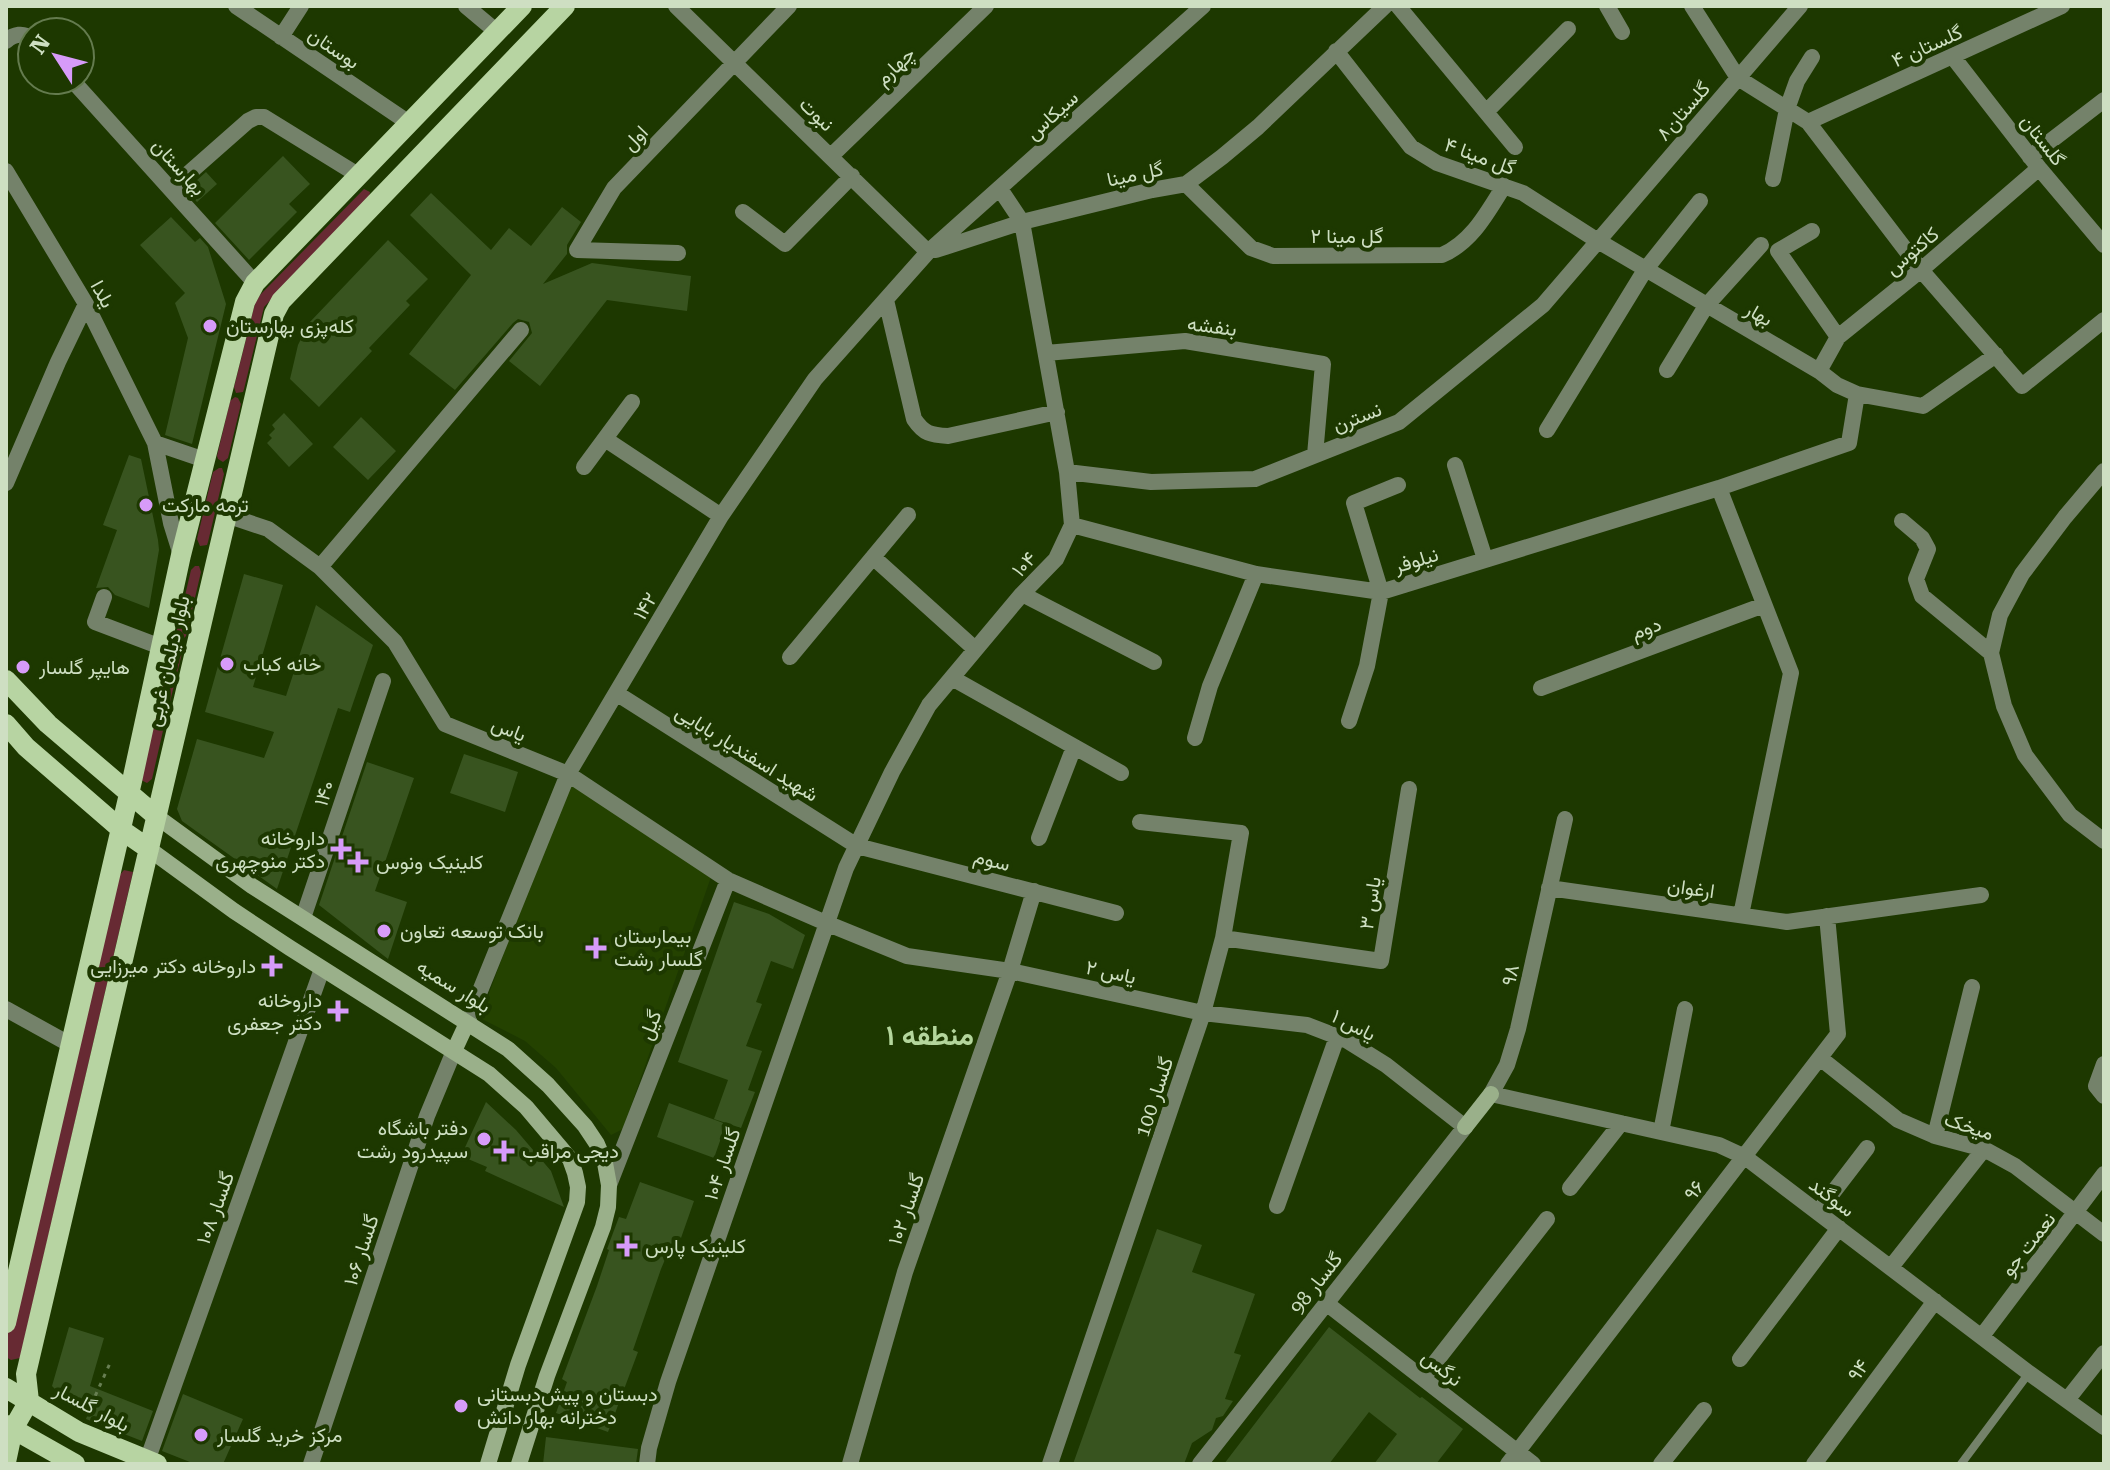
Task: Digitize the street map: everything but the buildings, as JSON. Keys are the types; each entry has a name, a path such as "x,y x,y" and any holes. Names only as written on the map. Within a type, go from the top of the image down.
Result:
{"main road":[{"name":"بلوار دیلمان غربی","path":"6,1323 129,795 181,555 245,302 255,283 522,6"},
{"name":"بلوار دیلمان غربی","path":"6,1462 10,1427 29,1401 26,1374 274,314 281,301 565,6"},
{"path":"181,555 216,563"},
{"name":"بلوار سمیه","path":"6,680 48,724 156,816 252,886 508,1049 548,1085 597,1144 609,1185 608,1207 519,1464"},
{"path":"6,724 26,747 121,829 234,911 489,1074 526,1107 570,1159 578,1187 573,1218 518,1365 488,1464"},
{"path":"322,969 338,942"},
{"path":"454,1051 467,1023"},
{"name":"۹۸","path":"1465,1127 1491,1094"},
{"name":"بلوار گلسار","path":"6,1388 79,1432 152,1462"},
{"path":"10,1427 75,1464"}],"street":[{"name":"بوستان","path":"236,6 409,123"},
{"path":"281,37 301,6"},
{"path":"466,6 497,32"},
{"name":"نبوت","path":"676,6 928,252"},
{"path":"735,63 789,6"},
{"name":"چهارم","path":"831,156 986,6"},
{"name":"سیکاس","path":"928,252 1203,6"},
{"name":"گل مینا","path":"928,252 1022,222 1186,184 1258,127 1385,6"},
{"path":"1398,6 1515,147"},
{"path":"1607,6 1622,32"},
{"path":"1692,6 1738,78 1808,122 1921,270 2022,386 2104,320"},
{"name":"گلستان۸","path":"1598,241 1800,6"},
{"name":"گلستان ۴","path":"1808,122 2062,6"},
{"path":"1486,112 1568,29"},
{"name":"گل مینا ۴","path":"1336,51 1411,147 1437,163 1523,193 1598,241"},
{"path":"1773,179 1787,109 1797,81 1812,57"},
{"name":"گلستان","path":"1953,57 2104,245"},
{"name":"اول","path":"678,253 577,250 614,188 735,63"},
{"name":"بهارستان","path":"87,96 255,283"},
{"name":"کاکتوس","path":"1819,371 1838,337 1921,270 2104,100"},
{"path":"172,188 256,117 264,117 358,175"},
{"name":"یلدا","path":"6,171 86,304 155,443 171,523 181,555"},
{"path":"743,212 785,244 852,176"},
{"name":"گل مینا ۲","path":"1186,184 1251,248 1273,256 1442,255 1469,239 1504,186"},
{"path":"1000,189 1022,222 1067,472 1072,525"},
{"path":"1547,430 1645,270 1700,201"},
{"path":"1812,231 1778,251 1838,337"},
{"name":"بهار","path":"1598,241 1819,371 1837,385 1857,394"},
{"name":"نسترن","path":"1067,472 1151,482 1255,479 1399,422 1543,305 1598,241"},
{"path":"1667,370 1706,306 1761,245"},
{"name":"۱۴۲","path":"467,1023 568,774 721,516 815,379 928,252"},
{"path":"886,300 914,419 921,429 934,435 948,436 1057,412"},
{"path":"6,483 86,304"},
{"path":"320,567 521,330"},
{"name":"بنفشه","path":"1046,353 1185,341 1323,364 1315,455"},
{"path":"1857,394 1923,406 1996,355"},
{"name":"نیلوفر","path":"1072,525 1256,574 1381,592 1719,488 1849,443 1857,394"},
{"path":"584,467 632,402"},
{"path":"605,439 721,516"},
{"path":"155,443 205,460"},
{"path":"1455,465 1485,559"},
{"path":"2104,471 2022,574 2000,615 1991,653 2004,706 2025,755 2070,815 2104,841"},
{"path":"1349,721 1367,666 1381,592 1354,503 1398,485"},
{"path":"1719,488 1791,673 1741,915"},
{"name":"یاس","path":"226,515 268,529 320,567 395,642 445,724 568,774 728,880"},
{"path":"790,657 908,515"},
{"path":"1902,521 1922,538 1928,549 1916,579 1922,596 1991,653"},
{"name":"۱۰۴","path":"826,923 846,868 892,772 929,705 1022,594 1056,559 1072,525"},
{"path":"873,557 975,649"},
{"path":"1195,738 1210,686 1256,574"},
{"path":"1022,594 1154,662"},
{"path":"104,597 95,622 161,647"},
{"name":"دوم","path":"1541,688 1764,605"},
{"path":"952,678 1121,773"},
{"name":"۱۴۰","path":"303,918 383,681"},
{"name":"شهید اسفندیار بابایی","path":"616,693 857,846"},
{"path":"1039,838 1074,747"},
{"name":"یاس ۳","path":"1223,938 1381,961 1409,789"},
{"name":"۹۸","path":"1491,1094 1507,1065 1518,1029 1565,819"},
{"name":"گلسار 100","path":"1050,1464 1203,1013 1223,938 1241,833 1140,822"},
{"name":"سوم","path":"857,846 1116,913"},
{"path":"728,880 826,923"},
{"name":"گیل","path":"609,1185 728,880"},
{"name":"ارغوان","path":"1549,888 1787,922 1981,895"},
{"name":"گلسار ۱۰۲","path":"850,1464 905,1272 1010,971 1034,891"},
{"name":"۹۶","path":"1512,1458 1838,1034 1827,916"},
{"name":"یاس ۲","path":"826,923 907,956 1010,971 1203,1013"},
{"name":"گلسار ۱۰۴","path":"647,1464 668,1382 826,923"},
{"name":"گلسار ۱۰۸","path":"152,1462 322,969"},
{"path":"1935,1136 1972,987"},
{"path":"6,1009 71,1045"},
{"path":"1661,1132 1685,1009"},
{"name":"یاس ۱","path":"1203,1013 1307,1025 1337,1037 1386,1065 1465,1127"},
{"path":"1277,1206 1337,1037"},
{"name":"گلسار ۱۰۶","path":"311,1464 427,1116 454,1051"},
{"name":"میخک","path":"1820,1058 1898,1120 1935,1136 1984,1149 2015,1166 2104,1234"},
{"path":"2104,1064 2096,1086 2104,1096"},
{"name":"سوگند","path":"1491,1094 1719,1145 1745,1157 2104,1427"},
{"path":"1570,1188 1621,1123"},
{"name":"گلسار 98","path":"1200,1464 1465,1127"},
{"path":"1818,1212 1867,1148"},
{"path":"1891,1267 1984,1149"},
{"name":"نعمت جو","path":"1982,1336 2104,1174"},
{"path":"1423,1378 1547,1219"},
{"path":"1740,1359 1839,1228"},
{"name":"۹۴","path":"1814,1464 1935,1301"},
{"name":"نرگس","path":"1326,1303 1423,1378 1512,1458 1533,1464"},
{"path":"2067,1400 2104,1353"},
{"path":"1661,1464 1704,1410"}],"lane":[{"path":"1961,1464 2029,1373"}],"path":[{"path":"79,1432 111,1361"}],"shaded area":[{"path":"364,189 370,192 369,198 264,307 244,389 236,393 234,387 255,303 260,295"},
{"path":"235,397 241,404 228,458 223,462 217,456 230,401"},
{"path":"219,468 224,474 208,542 200,546 197,539 213,472"},
{"path":"199,566 201,572 186,636 181,641 176,634 191,570"},
{"path":"177,643 183,649 168,709 161,710 159,704 172,647"},
{"path":"163,716 165,722 152,779 147,783 141,780 154,720"},
{"name":"بیمارستان گلسار رشت","path":"567,782 711,877 623,1129 611,1135 556,1068 525,1041 480,1018"},
{"path":"124,870 133,872 20,1358 11,1360 6,1357 6,1341 118,877"}],"place":[{"name":"کله‌پزی بهارستان","path":"210,326"},
{"name":"ترمه مارکت","path":"146,505"},
{"name":"خانه کباب","path":"227,664"},
{"name":"هایپر گلسار","path":"23,667"},
{"name":"داروخانه دکتر منوچهری","path":"341,849"},
{"name":"کلینیک ونوس","path":"358,862"},
{"name":"بانک توسعه تعاون","path":"384,931"},
{"name":"بیمارستان گلسار رشت","path":"596,948"},
{"name":"داروخانه دکتر میرزایی","path":"272,966"},
{"name":"داروخانه دکتر جعفری","path":"338,1011"},
{"name":"دفتر باشگاه سپیدرود رشت","path":"484,1139"},
{"name":"دیجی مراقب","path":"504,1151"},
{"name":"کلینیک پارس","path":"627,1246"},
{"name":"دبستان و پیش‌دبستانی دخترانه بهار دانش","path":"461,1406"},
{"name":"مرکز خرید گلسار","path":"201,1435"}],"district":[{"name":"منطقه ۱","path":"930,1035"}]}
